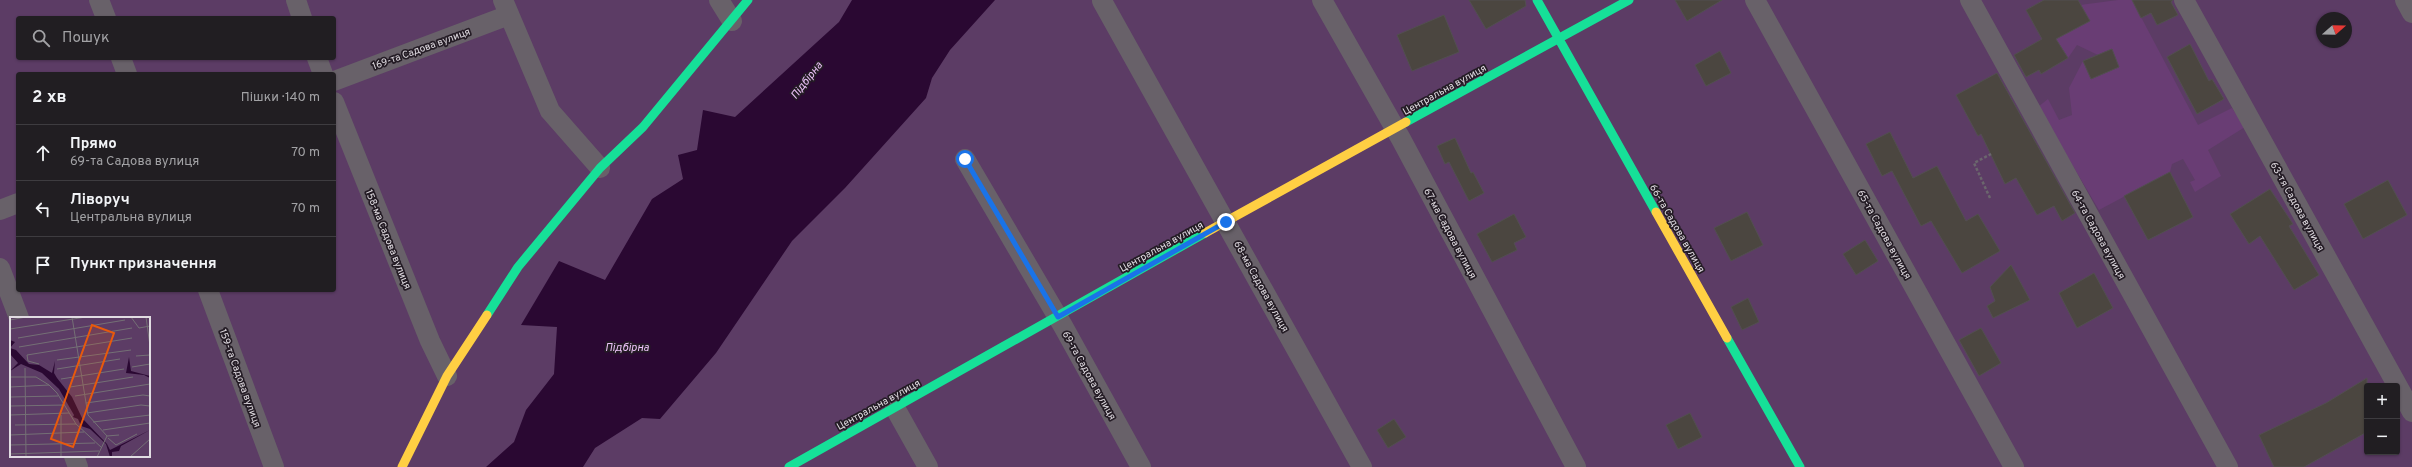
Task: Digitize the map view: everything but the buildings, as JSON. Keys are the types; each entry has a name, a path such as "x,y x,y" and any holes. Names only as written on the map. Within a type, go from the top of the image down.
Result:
{"street":[{"path":"99,0 105,16"},
{"path":"296,0 301,16"},
{"path":"719,0 732,21"},
{"path":"402,467 447,376 518,268 600,168 643,127 748,0"},
{"name":"67-ма Садова вулиця","path":"1322,0 1395,128 1576,467"},
{"name":"66-та Садова вулиця","path":"1537,0 1800,467"},
{"name":"Центральна вулиця","path":"789,467 1395,128 1629,0"},
{"name":"65-та Садова вулиця","path":"1755,0 2014,467"},
{"name":"64-та Садова вулиця","path":"1970,0 2228,467"},
{"name":"63-тя Садова вулиця","path":"2184,0 2412,412"},
{"path":"2405,0 2412,12"},
{"name":"68-ма Садова вулиця","path":"1102,1 1362,467"},
{"path":"506,8 550,111 600,168"},
{"name":"169-та Садова вулиця","path":"336,79 506,8"},
{"path":"122,60 126,72"},
{"path":"318,60 322,72"},
{"name":"158-ма Садова вулиця","path":"336,107 430,341 447,376"},
{"name":"69-та Садова вулиця","path":"965,159 1058,317 1141,467"},
{"path":"0,210 16,205"},
{"path":"0,268 20,317"},
{"name":"159-та Садова вулиця","path":"209,292 274,467"},
{"path":"895,408 928,467"},
{"path":"74,457 78,467"}],"path":[{"path":"1990,198 1974,163 1991,154"}],"shaded area":[{"path":"0,0 2412,0 2412,467 0,467"},
{"path":"2118,0 2132,0 2198,125 2232,108 2245,127 2208,150 2221,176 2195,192 2190,182 2195,180 2183,159 2172,164 2170,172 2099,210 2038,107 2048,99 2059,120 2072,115 2069,88 2083,61 2091,79 2119,67 2111,49 2098,55 2077,45 2068,58 2056,39 2080,5"}],"water":[{"name":"Підбірна","path":"852,0 995,0 950,50 932,78 926,98 845,188 792,241 716,353 660,419 642,418 595,448 583,467 486,467 514,442 526,410 554,374 557,327 521,325 559,261 605,280 652,199 683,179 678,155 697,150 703,110 735,117 839,22"}],"traffic: fast":[{"path":"487,315 518,267 600,168 643,127 748,0"},
{"path":"1537,0 1656,212"},
{"path":"1406,122 1629,0"},
{"path":"789,467 1205,233"},
{"path":"1727,338 1800,467"}],"traffic: slow":[{"path":"1205,233 1406,122"},
{"path":"1656,212 1727,338"},
{"path":"402,467 447,376 487,315"}],"route":[{"path":"965,159 1058,317 1226,222"}]}
